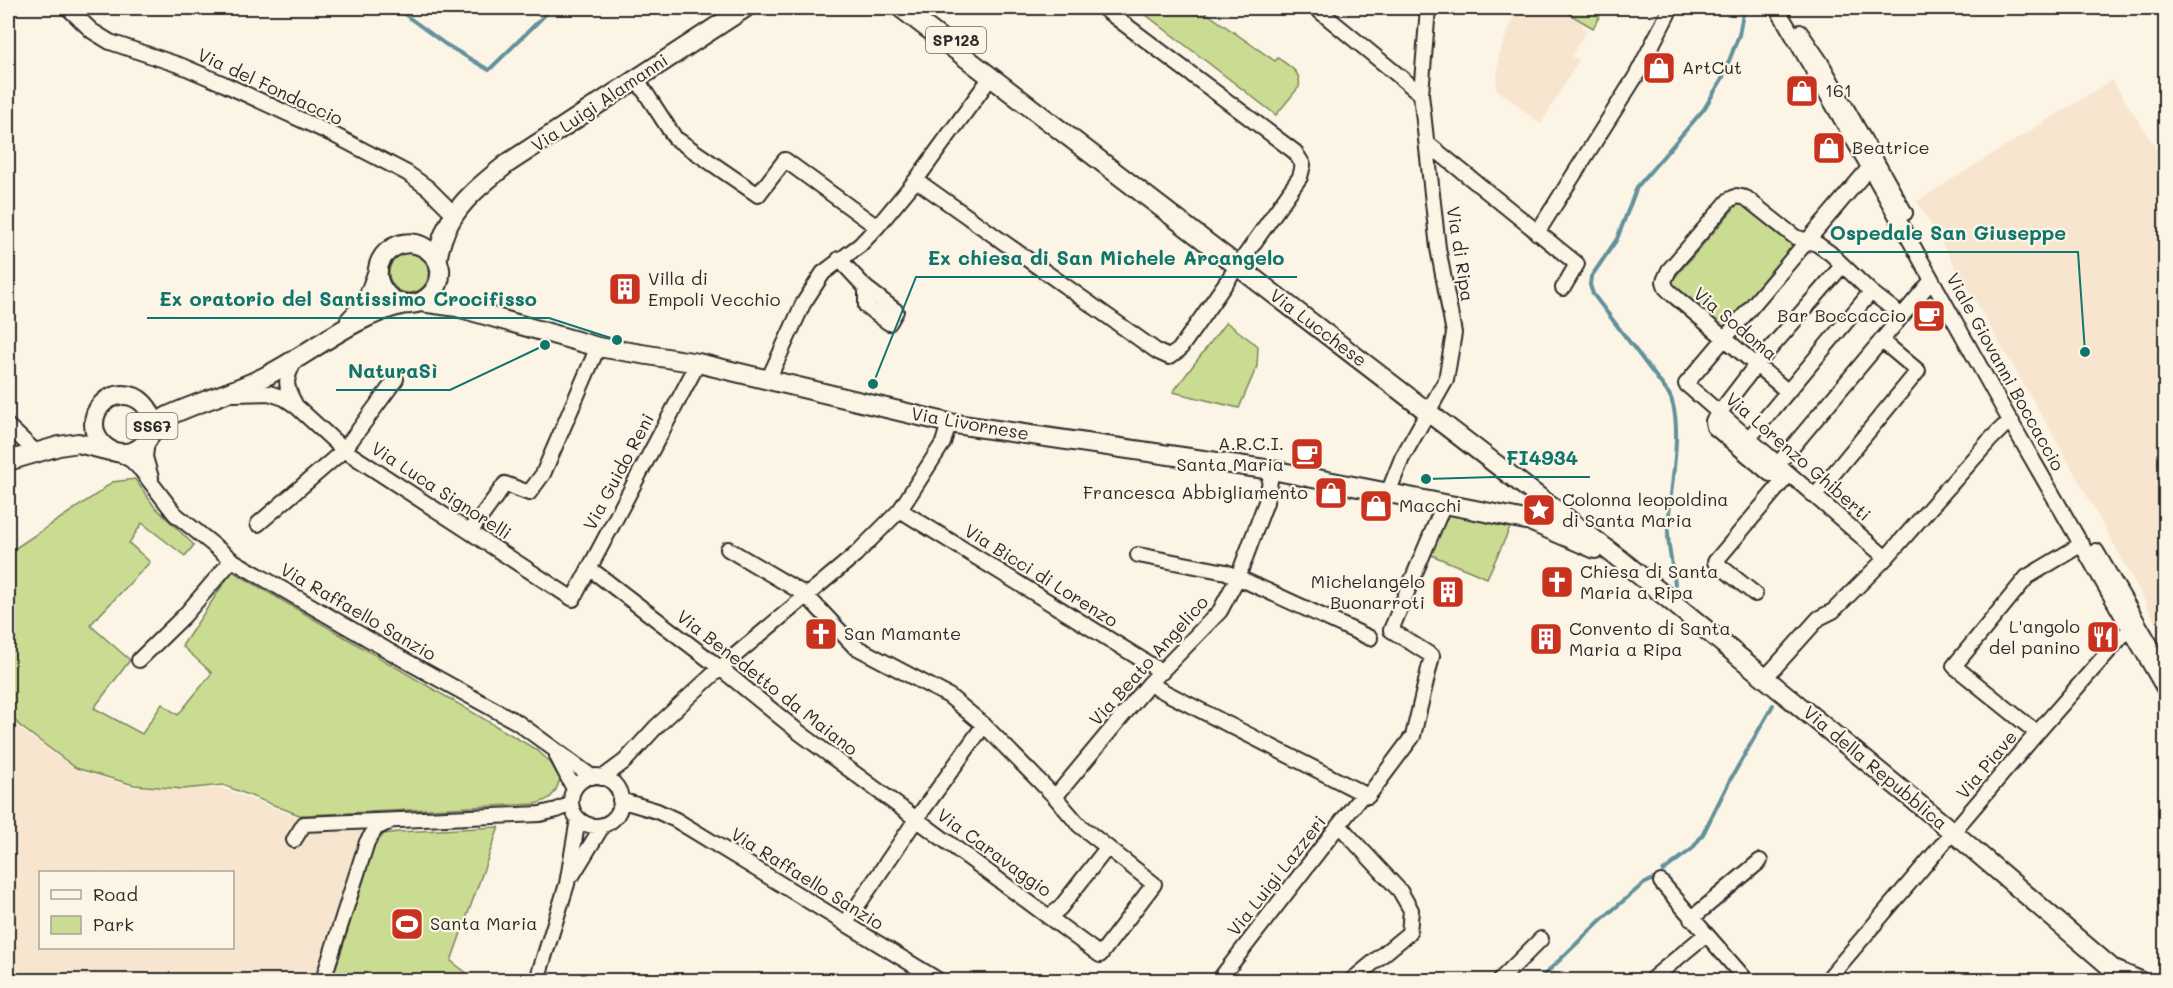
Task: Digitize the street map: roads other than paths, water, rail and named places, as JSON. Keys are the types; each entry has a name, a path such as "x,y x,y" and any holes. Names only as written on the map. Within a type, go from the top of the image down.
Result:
{"main road":[{"name":"Via Luigi Alamanni","path":"412,242 432,231 480,185 508,164 741,8"},
{"name":"Via Lucchese","path":"901,8 1622,560"},
{"name":"SP128","path":"918,8 959,42 991,77"},
{"name":"Via Luigi Alamanni","path":"437,260 450,221 457,208"},
{"path":"412,242 427,248 437,260 440,270 436,289 429,297 413,303"},
{"name":"Via Livornese","path":"340,330 366,303 385,253 393,247 412,242"},
{"name":"Via Livornese","path":"378,271 382,289 396,301 468,309 598,347 698,363 949,423 1272,470 1526,520 1551,519 1551,514 1542,501"},
{"name":"Via Livornese","path":"59,446 74,436 107,400 114,396 131,396 158,407 172,409 217,397 295,360 340,330 378,311 413,303"},
{"name":"SS67","path":"139,400 151,415 152,425 149,438"},
{"name":"Via Livornese","path":"8,461 59,446 78,443 115,452 134,451 149,438 161,420 188,406"},
{"name":"SS67","path":"96,413 95,431 105,447 115,452"},
{"name":"Via Livornese","path":"1526,520 1622,560"},
{"name":"Via della Repubblica","path":"1622,560 1954,833 2120,975 2138,981"}],"street":[{"name":"Via del Fondaccio","path":"68,8 92,32 110,42 182,66 334,135 407,173 457,208"},
{"path":"916,180 1120,327 1169,357 1179,350 1300,177 1303,165 1295,152 1103,8"},
{"path":"1316,8 1421,94"},
{"name":"Via di Ripa","path":"1388,493 1402,458 1446,380 1454,333 1438,248 1421,94 1428,8"},
{"path":"1537,233 1636,76 1671,8"},
{"name":"Viale Giovanni Boccaccio","path":"1778,8 2166,692"},
{"name":"Viale Giovanni Boccaccio","path":"1778,8 1803,36 1820,61 2005,393 2166,671"},
{"path":"768,380 803,304 823,273 860,245 877,227 916,180 991,77"},
{"path":"636,78 675,138 758,195 785,160 877,227"},
{"path":"1427,143 1577,264 1563,288"},
{"path":"1724,339 1869,168"},
{"name":"Via Sodoma","path":"1787,391 1672,294 1666,288 1664,281 1669,270 1729,200 1737,196 1746,198 1795,237 1808,240"},
{"path":"1808,240 1830,253 1871,292 1902,316"},
{"path":"839,260 866,288"},
{"path":"1789,474 1770,474 1714,428 1713,421 1756,365 1842,266"},
{"path":"1778,464 1932,280"},
{"path":"1749,438 1871,292"},
{"name":"Via Lorenzo Ghiberti","path":"1724,339 1686,384 1886,558"},
{"path":"1815,496 1918,371 1881,340"},
{"path":"470,532 505,484 529,493 543,474 598,347"},
{"path":"295,360 288,373 286,385 296,406"},
{"name":"Via Guido Reni","path":"573,599 698,363"},
{"path":"258,524 345,450 396,379"},
{"path":"217,397 243,393 269,393 284,398 296,406"},
{"name":"Via Luca Signorelli","path":"296,406 345,450 573,599"},
{"path":"1766,677 1819,618 1833,611 1886,558 1989,441 2003,427 2012,422"},
{"path":"537,981 567,884 578,819 571,804 574,789 579,783 597,777 625,761 651,732 720,668 855,555 900,510 943,443 949,423"},
{"path":"8,426 37,453"},
{"name":"Via Raffaello Sanzio","path":"149,438 145,457 157,491"},
{"name":"Via Raffaello Sanzio","path":"115,452 131,460 175,514 232,560 408,663 517,722 597,777"},
{"name":"Via Beato Angelico","path":"1055,797 1149,684 1220,611 1238,577 1266,502 1272,470"},
{"path":"1755,594 1715,562 1789,474"},
{"name":"Via Luigi Lazzeri","path":"1219,981 1339,825 1413,736 1432,656 1391,630 1444,504"},
{"name":"Via Bicci di Lorenzo","path":"900,510 1162,672"},
{"path":"2037,733 1954,666 2027,577 2082,544"},
{"path":"728,549 806,596 854,646 949,696 984,725 1055,797 1079,825 1107,848 1060,908 1050,916"},
{"path":"1138,555 1226,572 1370,638"},
{"path":"139,660 184,616 232,560"},
{"name":"Via Benedetto da Maiano","path":"597,574 720,668 800,733 916,818"},
{"name":"Via Piave","path":"1827,981 2037,733 2122,636 2131,631"},
{"path":"1149,684 1366,795"},
{"path":"845,924 916,818 984,725"},
{"name":"Via Raffaello Sanzio","path":"554,748 574,789"},
{"path":"567,884 620,807 619,795 625,761"},
{"path":"597,777 610,781 619,795"},
{"name":"Via Raffaello Sanzio","path":"619,795 676,820 938,981"},
{"path":"294,840 304,824 540,814 571,804"},
{"path":"578,819 591,826 608,822 630,812 657,811"},
{"name":"Via Caravaggio","path":"916,818 1100,955 1154,884 1107,848"},
{"path":"323,981 367,842 376,828 394,820"},
{"path":"1339,825 1400,891 1412,910 1409,933 1352,981"},
{"path":"1691,919 1760,861"},
{"path":"1661,882 1746,981"},
{"path":"1650,981 1705,935"},
{"path":"1500,981 1541,939"}],"waterway":[{"path":"396,8 445,44 489,70 552,8"},
{"path":"1675,584 1668,535 1676,441 1674,407 1669,394 1593,294 1590,285 1591,277 1617,239 1637,187 1704,109 1722,79 1739,35 1744,8"},
{"path":"1663,871 1692,849 1703,834 1729,782 1773,705"},
{"path":"1539,980 1602,919 1642,885 1653,879"}],"place":[{"name":"ArtCut","path":"1659,68"},
{"name":"161","path":"1802,91"},
{"name":"Beatrice","path":"1829,148"},
{"name":"Villa di Empoli Vecchio","path":"625,289"},
{"name":"Bar Boccaccio","path":"1929,316"},
{"name":"Ex oratorio del Santissimo Crocifisso","path":"617,340"},
{"name":"NaturaSì","path":"545,345"},
{"name":"Ospedale San Giuseppe","path":"2085,352"},
{"name":"Ex chiesa di San Michele Arcangelo","path":"873,384"},
{"name":"A.R.C.I. Santa Maria","path":"1307,454"},
{"name":"FI4934","path":"1426,479"},
{"name":"Francesca Abbigliamento","path":"1331,493"},
{"name":"Macchi","path":"1376,506"},
{"name":"Colonna leopoldina di Santa Maria","path":"1539,510"},
{"name":"Chiesa di Santa Maria a Ripa","path":"1557,582"},
{"name":"Michelangelo Buonarroti","path":"1448,592"},
{"name":"San Mamante","path":"821,634"},
{"name":"L'angolo del panino","path":"2103,637"},
{"name":"Convento di Santa Maria a Ripa","path":"1546,639"},
{"name":"Santa Maria","path":"407,924"}]}
